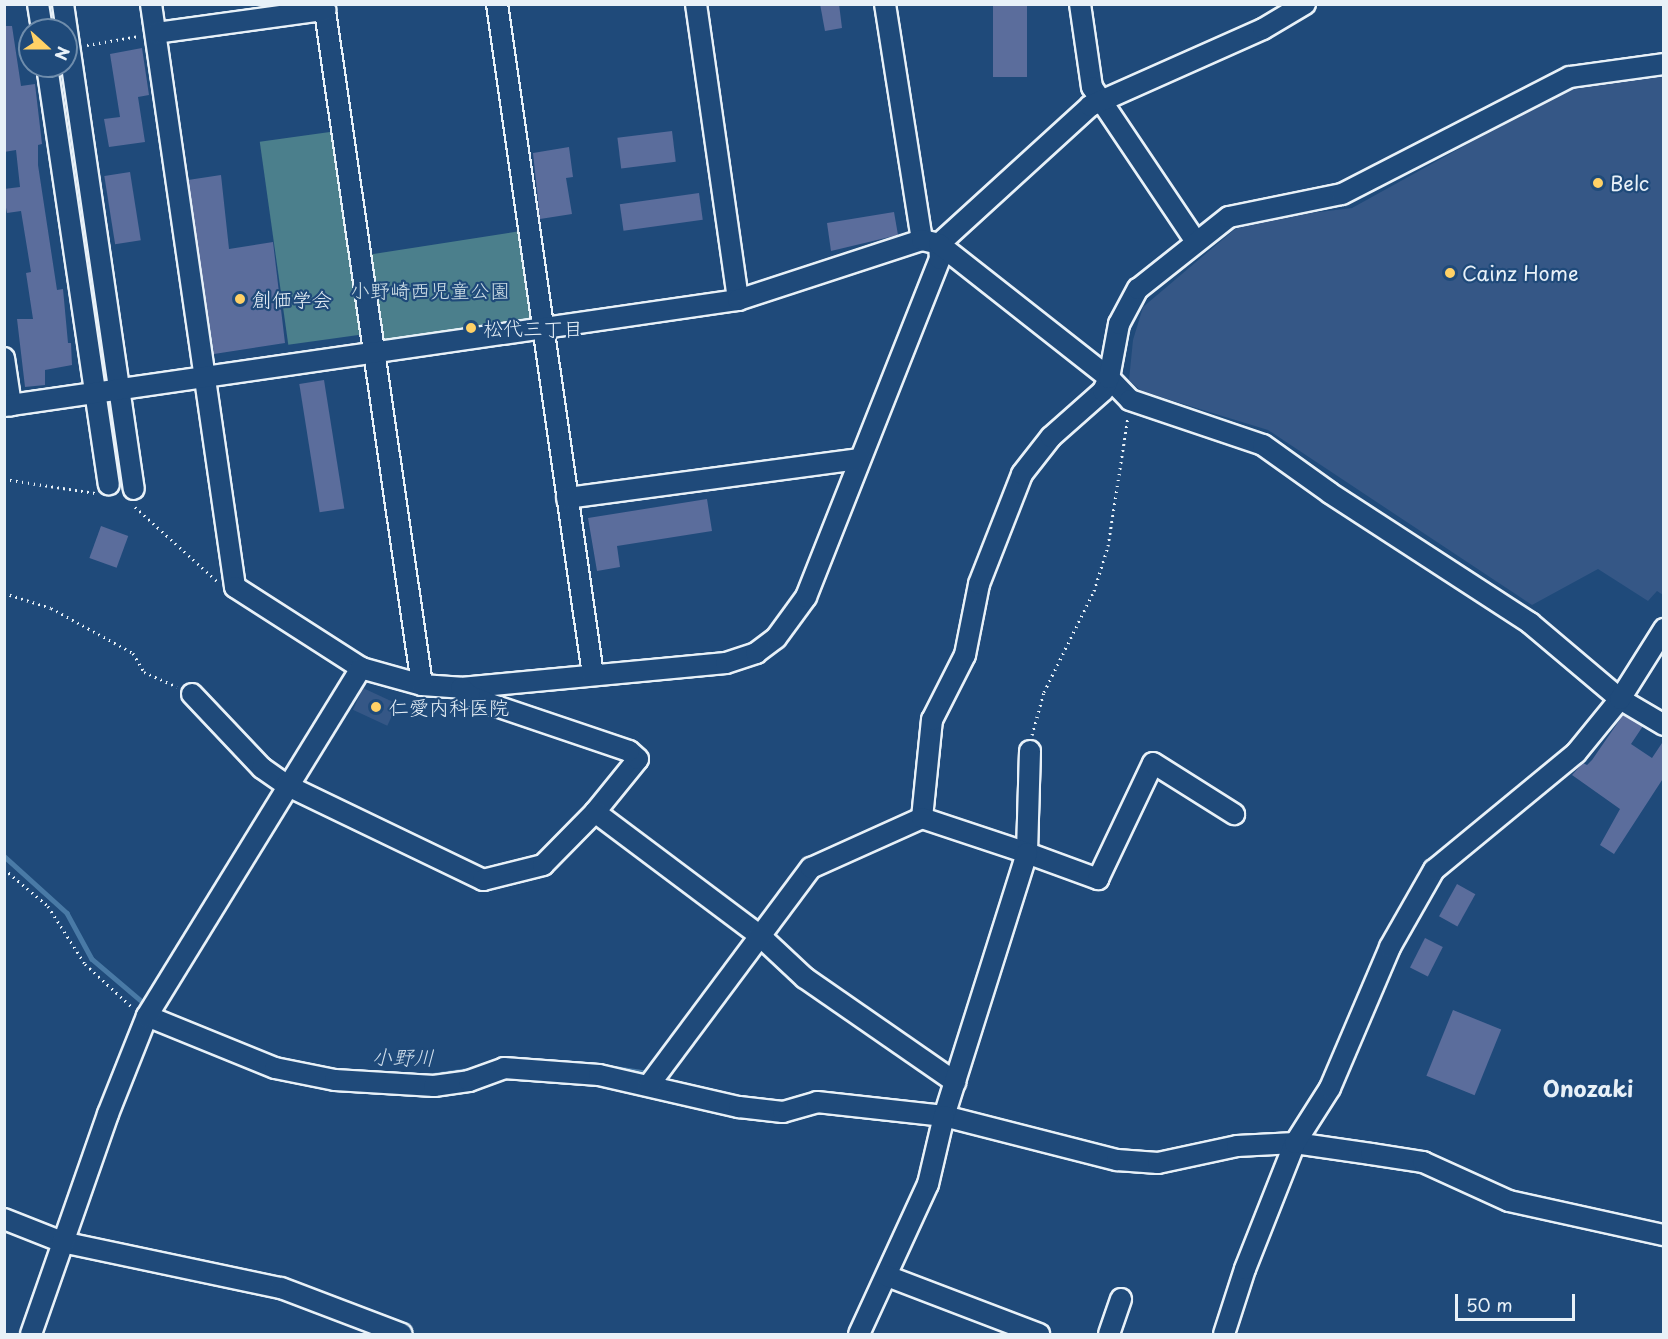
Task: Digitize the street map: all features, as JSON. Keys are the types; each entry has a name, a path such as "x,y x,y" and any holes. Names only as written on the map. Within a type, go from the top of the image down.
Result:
{"street":[{"path":"63,4 119,391 129,496"},
{"path":"152,4 202,378 235,587 361,668 422,685 461,688 726,663 756,653 776,638 806,597 940,259 931,242 885,4"},
{"path":"497,4 592,675"},
{"path":"696,4 738,300"},
{"path":"1080,4 1092,87 1195,240"},
{"path":"4,358 8,406 738,300 931,242 1090,106 1263,29 1305,4"},
{"path":"156,33 325,7 422,685"},
{"path":"922,818 932,720 965,655 979,584 1022,474 1051,437 1103,391 1109,378 1119,324 1133,298 1195,240 1229,216 1342,194 1570,77 1664,64"},
{"path":"49,78 95,394 106,490"},
{"path":"931,242 1109,378 1130,400 1263,445 1330,494 1530,623 1620,699 1664,725"},
{"path":"567,498 859,459"},
{"path":"1224,1335 1245,1269 1295,1143 1330,1088 1390,947 1434,870 1576,753 1620,699 1664,629"},
{"path":"31,1335 56,1272 62,1242 147,1016 286,785 361,668"},
{"path":"192,694 262,768 286,785 483,880 543,865 595,813 638,759 628,751 470,696 461,688"},
{"path":"859,1335 928,1184 944,1116 1027,854 1029,751"},
{"path":"649,1085 812,868 922,818 1098,879 1152,763 1234,814"},
{"path":"595,813 759,936 805,978 955,1082"},
{"path":"147,1016 275,1068 335,1080 434,1086 469,1081 504,1068 599,1075 739,1107 783,1112 817,1102 944,1116 1117,1160 1158,1163 1237,1146 1295,1143 1423,1162 1509,1201 1664,1235"},
{"path":"4,1220 62,1242 281,1288 402,1335"},
{"path":"887,1276 1038,1335"},
{"path":"1109,1335 1121,1299"}],"path":[{"path":"82,46 156,33"},
{"path":"1029,751 1041,701 1094,591 1108,546 1130,400"},
{"path":"4,479 106,490"},
{"path":"129,496 223,586 235,587"},
{"path":"4,593 51,608 133,653 144,672 192,694"},
{"path":"4,869 48,906 85,964 147,1016"}],"shaded area":[{"path":"1648,74 1663,74 1663,595 1657,591 1648,601 1598,569 1532,605 1268,430 1141,391 1129,380 1133,340 1143,307 1235,229 1262,219 1352,208 1569,88"},
{"name":"仁愛内科医院","path":"363,688 397,704 387,726 353,710"}],"green space":[{"path":"337,131 366,334 288,345 260,142"},
{"name":"小野崎西児童公園","path":"521,231 532,311 529,319 388,341 380,337 367,255"}],"building":[{"path":"820,4 839,4 842,28 825,31"},
{"path":"993,4 1027,4 1027,77 993,77"},
{"path":"4,26 12,26 21,86 35,84 42,144 38,145 38,165 57,290 63,289 68,343 71,343 72,365 45,370 45,385 25,387 17,319 33,319 26,273 31,272 21,211 7,213 4,197 4,189 20,187 16,150 4,152"},
{"path":"142,48 149,95 138,97 145,142 109,147 104,119 120,117 110,54"},
{"path":"672,131 676,162 621,168 617,138"},
{"path":"569,147 573,177 566,178 572,214 540,219 533,153"},
{"path":"130,172 141,240 115,244 104,176"},
{"name":"創価学会","path":"221,175 229,249 273,242 285,343 214,354 188,180"},
{"path":"699,193 703,220 624,231 620,204"},
{"path":"894,212 898,235 831,251 827,223"},
{"path":"324,380 344,508 320,512 299,384"},
{"path":"707,499 712,531 617,546 620,567 597,571 588,518"},
{"path":"101,526 128,536 117,568 89,558"},
{"path":"1623,715 1643,726 1631,744 1652,758 1664,740 1664,777 1614,854 1600,845 1620,809 1572,775 1583,763 1587,765 1592,760"},
{"path":"1457,884 1475,894 1457,927 1439,916"},
{"path":"1425,938 1443,947 1428,976 1410,967"},
{"path":"1453,1010 1501,1029 1475,1095 1426,1076"}],"waterway":[{"name":"小野川","path":"4,856 67,913 92,959 145,1004"},
{"name":"小野川","path":"499,1060 533,1060"},
{"name":"小野川","path":"601,1066 649,1073"},
{"name":"小野川","path":"427,1076 481,1068"}],"place":[{"name":"Belc","path":"1598,183"},
{"name":"Cainz Home","path":"1450,273"},
{"name":"創価学会","path":"240,299"},
{"name":"松代三丁目","path":"471,328"},
{"name":"仁愛内科医院","path":"376,707"}],"district":[{"name":"Onozaki","path":"1588,1088"}]}
